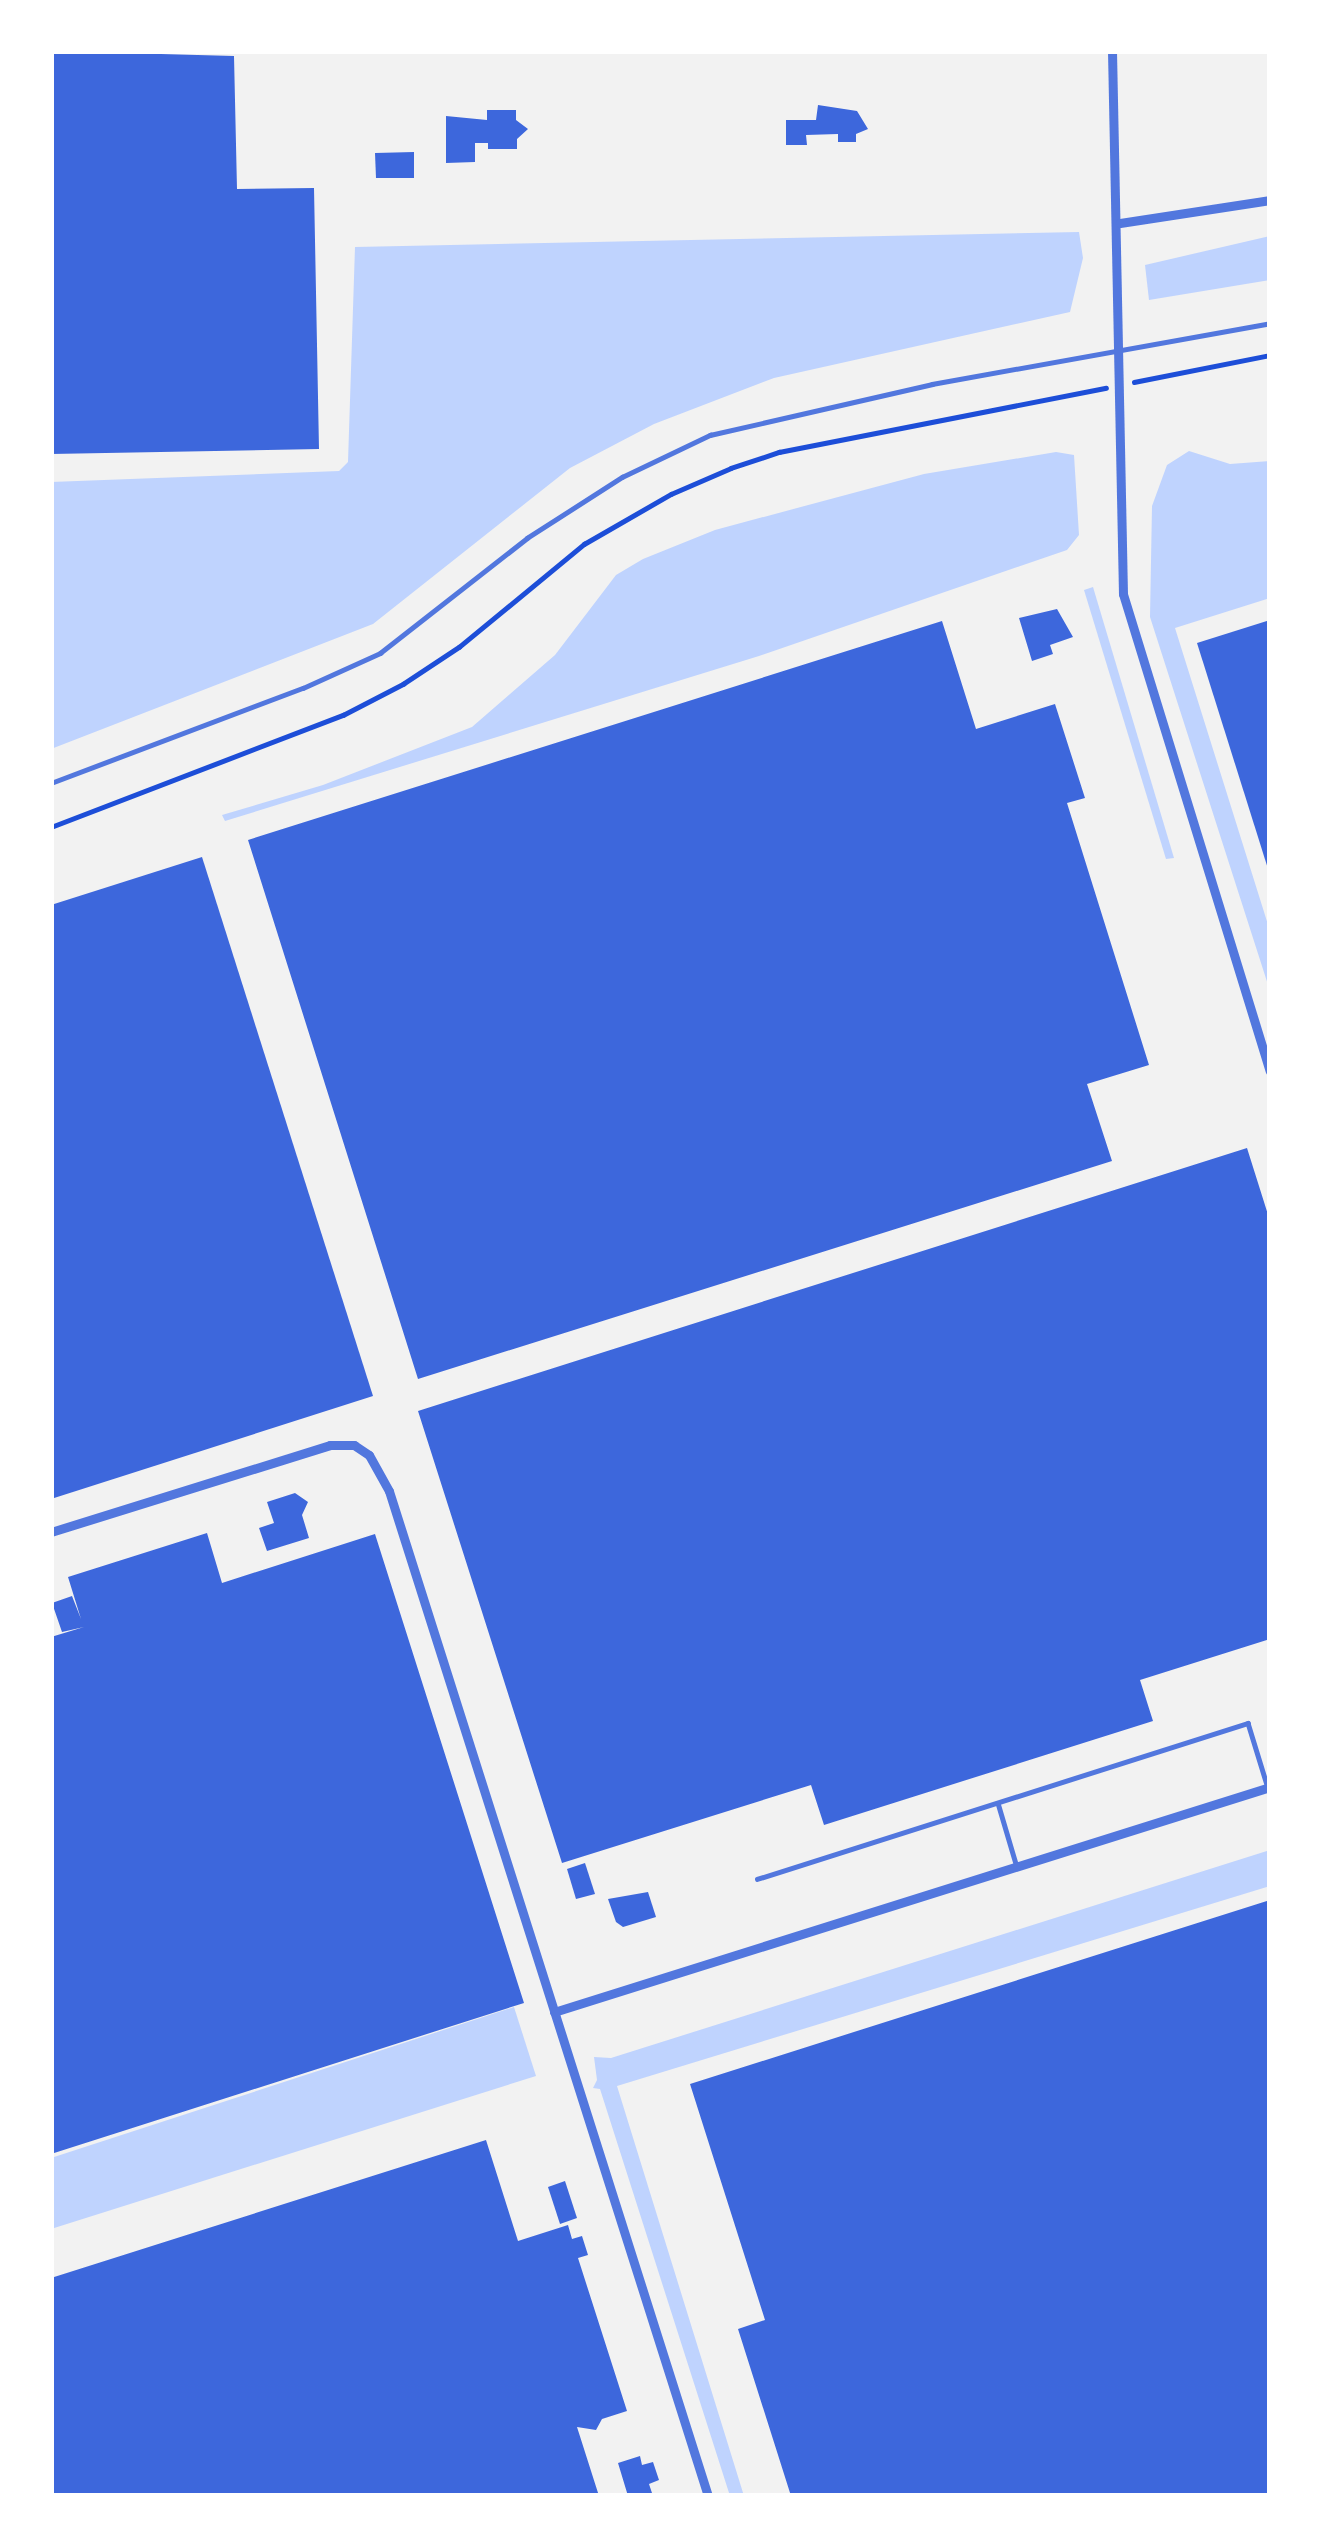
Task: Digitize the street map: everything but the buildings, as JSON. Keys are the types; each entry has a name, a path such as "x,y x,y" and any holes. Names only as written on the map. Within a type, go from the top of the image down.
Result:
{"street":[{"path":"1112,51 1120,223 1118,386 1126,610 1270,1071"},
{"path":"1120,223 1270,200"},
{"path":"51,1532 330,1445 354,1444 370,1455 388,1491 708,2496"},
{"path":"554,2012 1269,1788"}],"lane":[{"path":"51,783 380,653 546,526 622,477 710,435 871,396 1270,323"},
{"path":"757,1880 1248,1723 1269,1788"},
{"path":"998,1802 1017,1867"}],"path":[{"path":"51,827 343,715 459,647 584,544 671,494 731,468 824,443 1270,355"}],"water":[{"path":"1079,232 1083,258 1070,312 774,378 654,424 570,468 373,624 51,749 51,482 339,471 348,462 355,247"},
{"path":"1270,236 1270,280 1149,300 1145,265"},
{"path":"1189,451 1230,464 1270,461 1270,598 1175,628 1270,931 1270,991 1150,617 1152,506 1167,465"},
{"path":"1056,452 1074,455 1079,535 1067,550 759,656 225,821 222,815 323,785 472,727 555,655 616,575 643,559 715,530 924,474"},
{"path":"1093,587 1174,858 1166,859 1084,590"},
{"path":"1270,1850 1270,1886 617,2086 744,2496 730,2496 600,2089 593,2088 597,2080 594,2057 611,2058"},
{"path":"514,2007 536,2076 51,2229 51,2158"}]}
